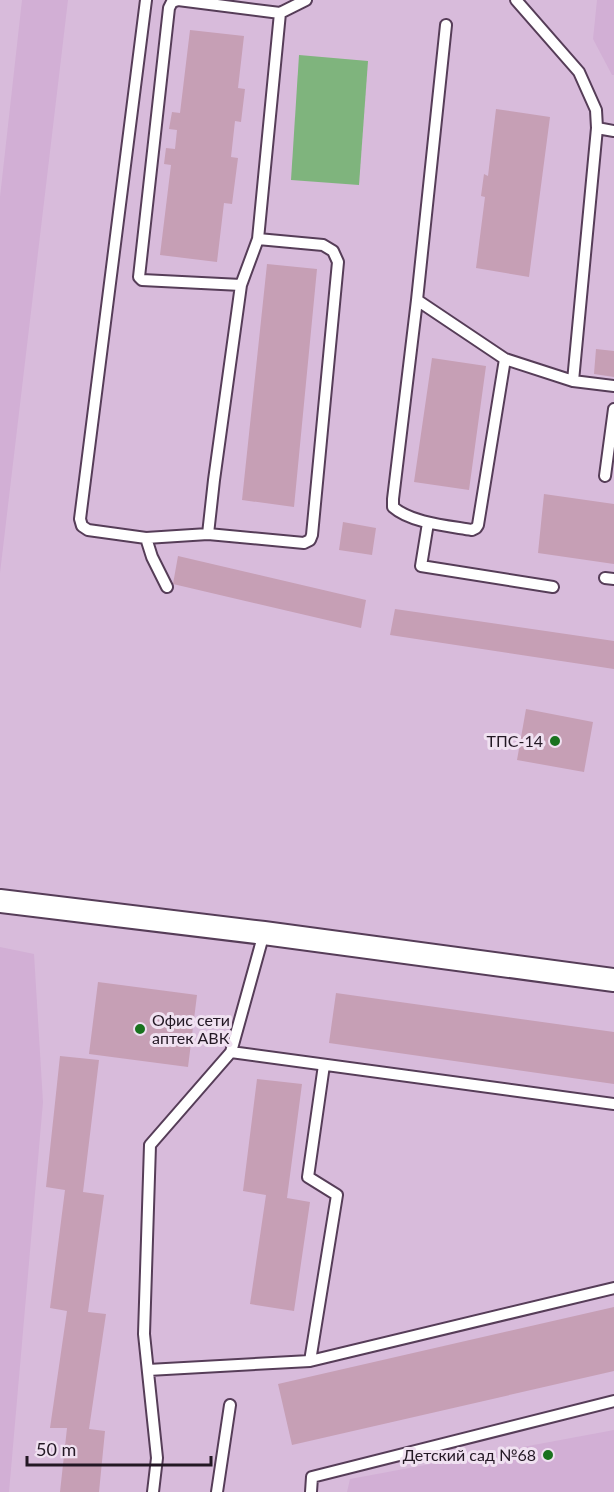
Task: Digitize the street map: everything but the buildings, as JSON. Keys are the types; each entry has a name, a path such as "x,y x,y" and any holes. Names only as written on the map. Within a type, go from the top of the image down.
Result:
{"street":[{"path":"0,901 264,933 614,980"}],"lane":[{"path":"146,0 80,519 82,526 88,530 146,538 208,534 304,543 310,540 338,262 333,251 323,245 258,239"},
{"path":"242,285 142,280 139,277 169,9 172,2 178,0 280,13 306,0"},
{"path":"516,0 579,72 596,110 597,128 573,381"},
{"path":"208,534 242,285 258,239 280,13"},
{"path":"446,25 393,499 393,507 398,511 428,523 472,530 476,528 506,359"},
{"path":"597,128 614,130"},
{"path":"417,300 506,359 573,381 614,386"},
{"path":"605,476 614,409"},
{"path":"428,523 421,566 553,587"},
{"path":"146,538 152,557 167,587"},
{"path":"153,1492 157,1458 144,1334 150,1145 231,1052 264,933"},
{"path":"231,1052 614,1104"},
{"path":"310,1361 337,1195 308,1177 324,1065"},
{"path":"148,1370 310,1361 614,1288"},
{"path":"311,1492 312,1477 614,1401"},
{"path":"217,1492 230,1405"}],"shaded area":[{"path":"22,0 68,0 0,573 0,197"},
{"path":"597,0 614,0 614,75 593,39"},
{"path":"0,947 34,954 43,1102 9,1492 0,1492"},
{"name":"Детский сад №68","path":"614,1430 614,1492 347,1492 350,1479"}],"green space":[{"path":"299,55 368,61 359,185 291,180"}],"place":[{"name":"ТПС-14","path":"555,741"},
{"name":"Офис сети аптек АВК","path":"140,1029"},
{"name":"Детский сад №68","path":"548,1455"}]}
